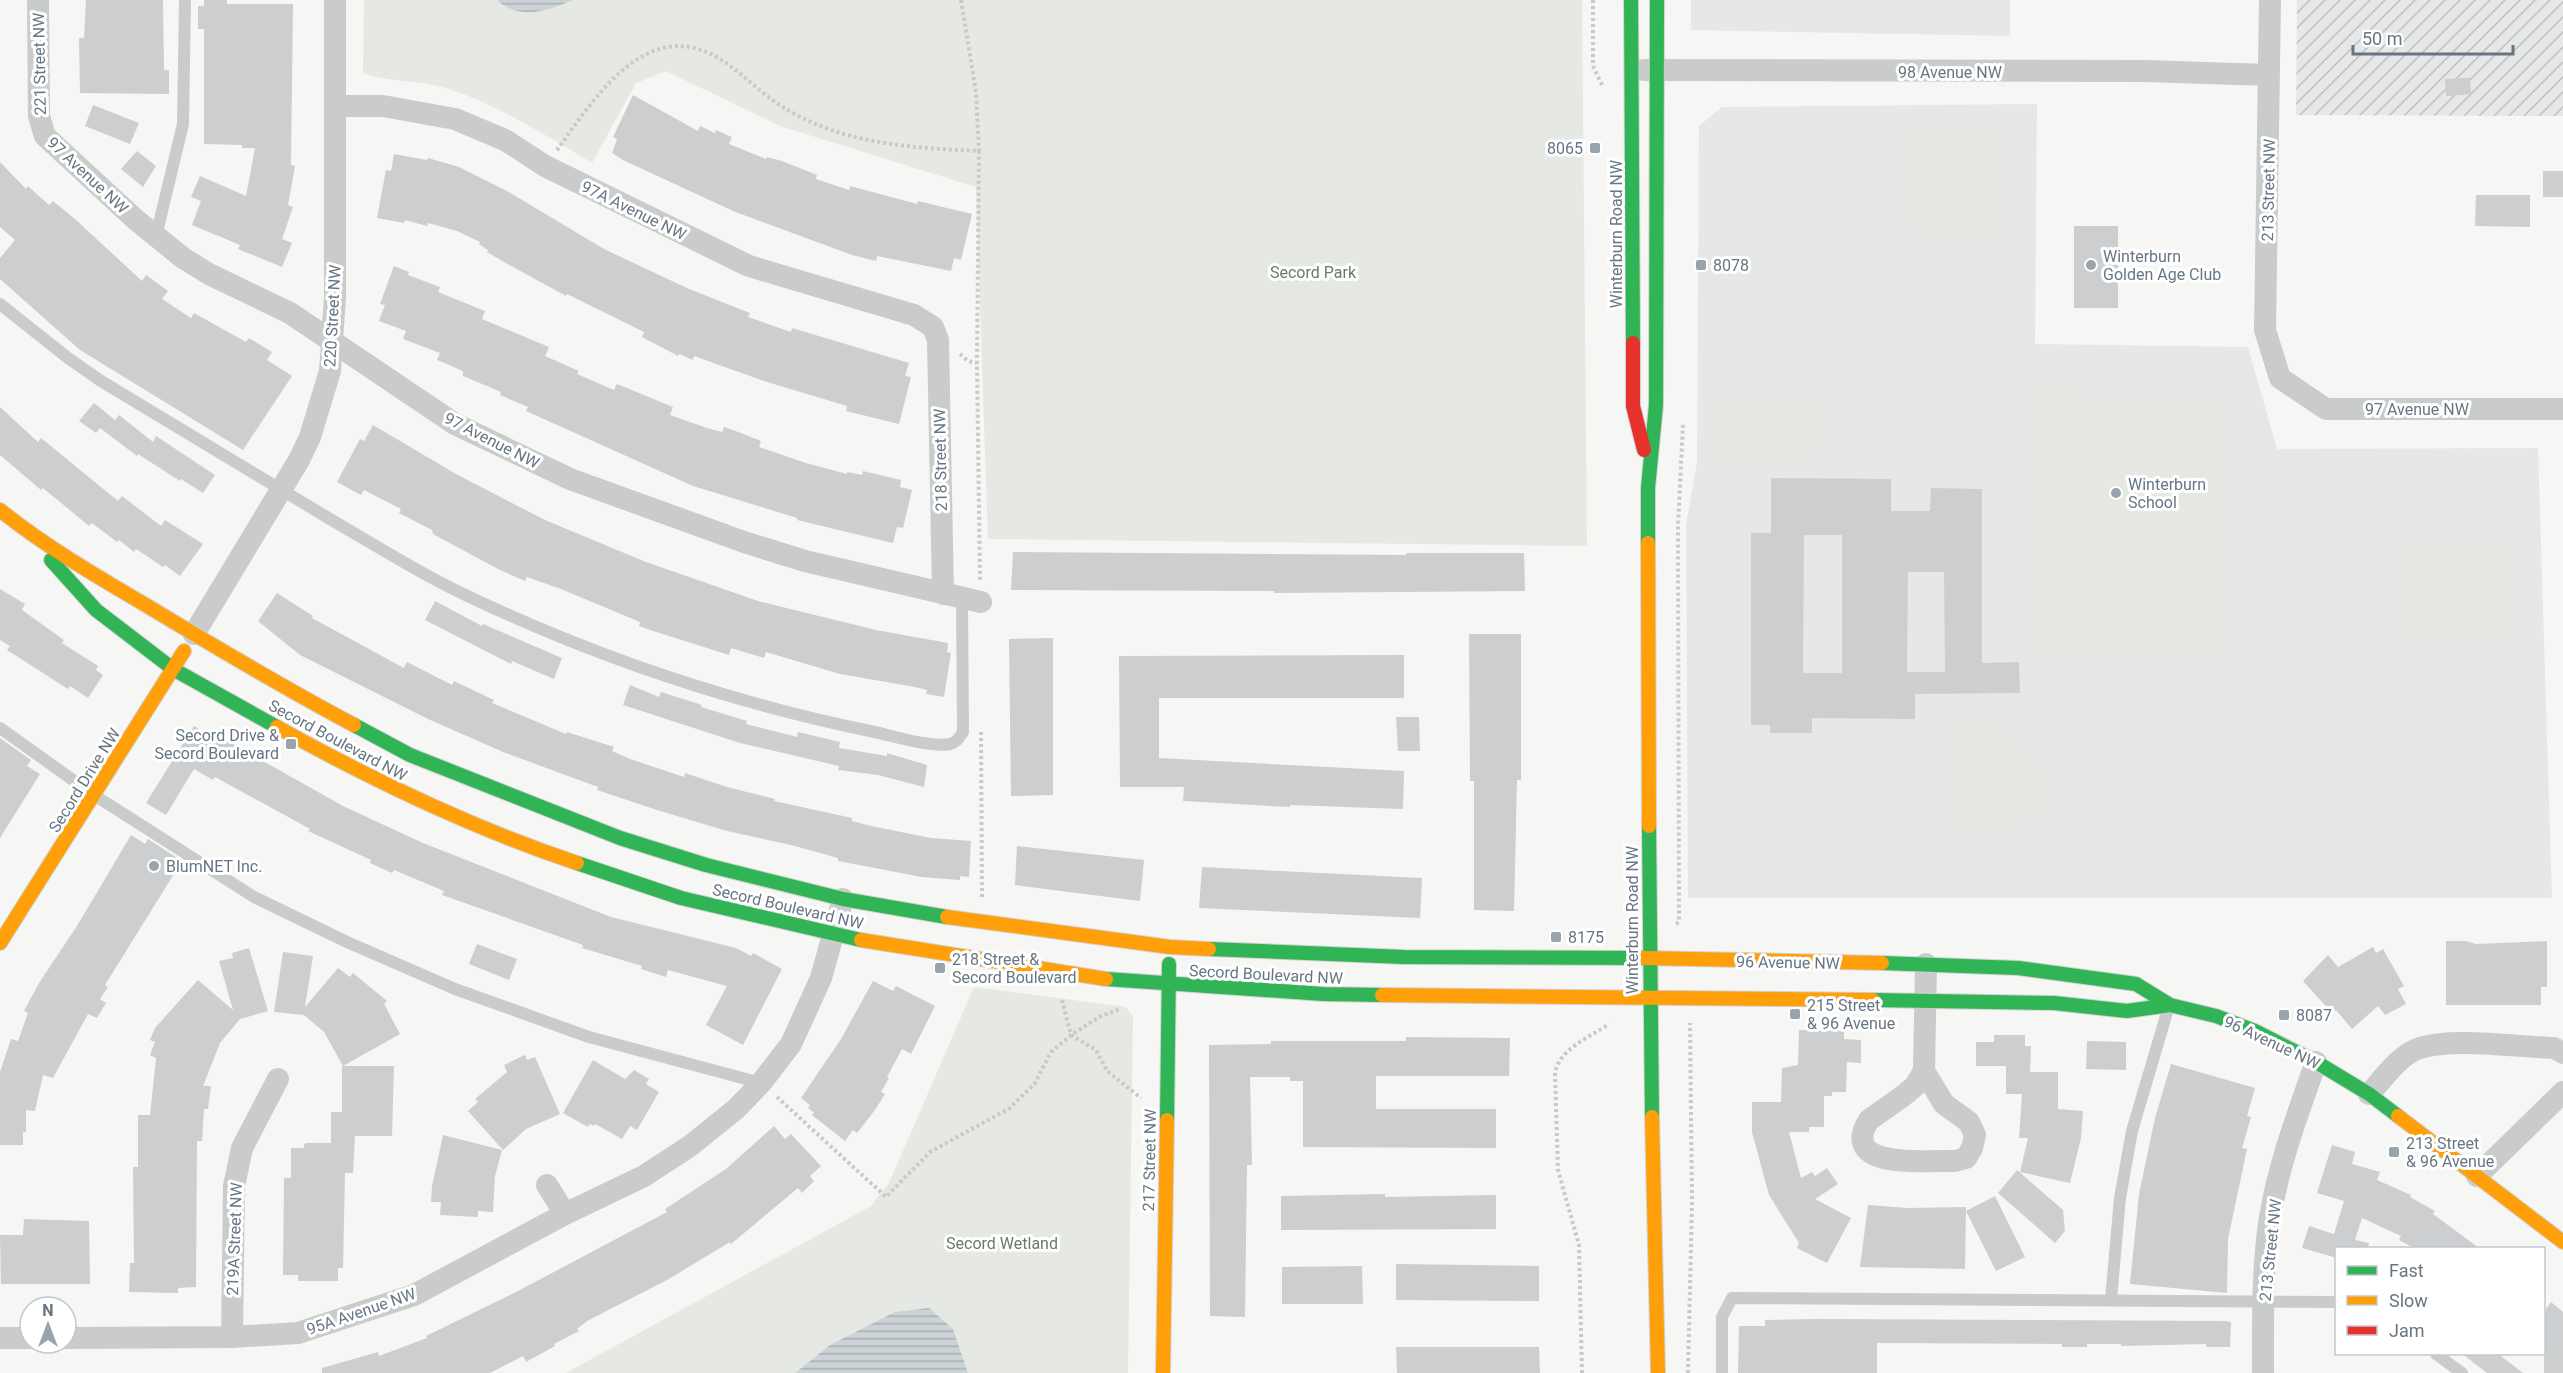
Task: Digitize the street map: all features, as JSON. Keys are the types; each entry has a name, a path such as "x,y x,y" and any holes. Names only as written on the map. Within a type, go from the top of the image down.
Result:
{"street":[{"name":"221 Street NW","path":"38,0 38,99 41,128"},
{"name":"220 Street NW","path":"194,634 299,460 318,417 330,371 333,342 335,0"},
{"name":"Winterburn Road NW","path":"1631,0 1633,406 1649,466"},
{"name":"Winterburn Road NW","path":"1657,0 1656,405 1649,466 1649,997 1658,1373"},
{"name":"213 Street NW","path":"2270,0 2265,330 2280,378"},
{"name":"98 Avenue NW","path":"1631,69 2144,71 2269,75"},
{"name":"97A Avenue NW","path":"335,106 383,106 455,119 506,140 545,166 749,266 914,315 933,327"},
{"name":"97 Avenue NW","path":"41,128 60,153 156,236 209,274 290,313 455,424 570,479 652,511 805,561 962,598"},
{"name":"218 Street NW","path":"933,327 938,340 962,598"},
{"name":"97 Avenue NW","path":"2280,378 2326,409 2563,409"},
{"name":"Secord Boulevard NW","path":"0,510 24,530 96,610 173,669 344,764 429,806 524,845 681,898 834,935 984,961 1168,985 1323,994 1649,997"},
{"name":"Secord Boulevard NW","path":"24,530 271,681 410,755 539,808 620,838 695,861 843,899 982,923 1170,947 1404,957 1649,958"},
{"name":"Secord Drive NW","path":"0,943 194,634"},
{"name":"95A Avenue NW","path":"78,1338 232,1337 298,1333 414,1294 565,1214 644,1176 690,1146 736,1109 761,1083 791,1044 821,978 843,899"},
{"name":"217 Street NW","path":"1163,1373 1170,947"},
{"name":"96 Avenue NW","path":"1649,958 2018,968 2136,984 2170,1005 2216,1016 2254,1031 2316,1062 2369,1094 2563,1242"},
{"path":"1924,1071 1944,1104 1969,1122 1975,1135 1972,1148 1966,1158 1955,1161 1888,1160 1865,1149 1862,1140 1864,1128 1869,1120 1915,1086 1924,1071 1926,964"},
{"name":"96 Avenue NW","path":"1649,997 2054,1003 2127,1011 2170,1005"},
{"path":"2369,1094 2402,1060 2419,1048 2455,1044 2554,1048 2563,1053"},
{"name":"213 Street NW","path":"2263,1373 2264,1301 2270,1217 2280,1172 2316,1062"},
{"name":"219A Street NW","path":"232,1337 234,1186 242,1148 278,1079"},
{"path":"2477,1176 2563,1092"},
{"path":"547,1185 565,1214"},
{"path":"0,1338 18,1338"}],"lane":[{"path":"156,236 183,124 185,0"},
{"path":"0,304 93,375 280,490 402,561 475,600 616,659 732,698 813,719 917,740 951,744 958,740 963,732 962,598"},
{"path":"0,728 94,795 254,897 455,989 589,1037 761,1083"},
{"path":"2111,1299 2120,1198 2132,1131 2170,1005"},
{"path":"1722,1373 1722,1317 1732,1298 2335,1302"},
{"path":"2439,1355 2462,1373"}],"path":[{"path":"962,0 976,92 979,151 977,363 962,598"},
{"path":"545,166 614,77 632,61 650,52 676,46 697,49 717,57 793,113 859,139 893,146 979,151"},
{"path":"981,721 982,923"},
{"path":"1061,995 1071,1035 1096,1050 1107,1071 1138,1097 1166,1110"},
{"path":"761,1083 886,1197 930,1152 1010,1108 1035,1083 1051,1052 1071,1035 1100,1017 1126,1007"},
{"path":"1582,1373 1579,1245 1558,1170 1556,1073 1557,1065 1568,1052 1612,1022"}],"shaded area":[{"path":"497,0 573,0 553,8 524,12 506,6"},
{"path":"1691,0 2010,0 2010,36 1691,30"},
{"path":"2297,0 2563,0 2563,116 2296,115"},
{"name":"Winterburn School","path":"2037,104 2035,344 2248,347 2277,449 2538,448 2552,898 1688,898 1686,524 1697,462 1699,126 1722,107"},
{"path":"929,1308 953,1329 968,1373 795,1373 830,1345 895,1312"}],"green space":[{"name":"Secord Park","path":"364,0 1582,0 1587,546 988,539 976,187 780,126 666,71 636,83 592,163 523,122 468,96 439,86 363,73"},
{"path":"1901,133 1995,134 2008,147 2007,239 1937,241 1908,233 1900,206"},
{"path":"2030,391 2221,392 2222,656 2030,656"},
{"path":"1820,396 1820,457 1709,458 1708,397"},
{"path":"2500,539 2514,555 2516,646 2429,646 2411,640 2403,626 2396,541"},
{"path":"2005,725 2014,749 2035,746 2057,813 1955,838 1945,726"},
{"name":"Secord Wetland","path":"974,987 1126,1007 1133,1017 1128,1373 566,1373 871,1206 889,1183"}],"building":[{"path":"86,0 163,0 164,70 169,70 169,94 80,93 79,38 84,38"},
{"path":"204,0 227,0 227,4 293,4 291,165 295,166 288,205 293,207 282,239 292,243 282,267 238,249 240,245 192,225 201,201 191,197 200,176 246,196 255,148 242,148 242,145 204,144 204,29 198,29 198,6 204,6"},
{"path":"2470,78 2471,94 2446,96 2445,79"},
{"path":"633,95 698,131 700,126 715,133 716,130 732,137 729,144 766,159 767,157 782,161 817,175 816,179 849,190 850,186 917,204 918,201 972,214 961,260 954,258 951,271 877,256 876,261 852,255 733,211 623,160 612,153 617,139 613,137"},
{"path":"93,105 139,123 130,144 85,126"},
{"path":"137,151 156,166 143,187 121,169"},
{"path":"394,154 427,160 428,158 459,167 507,191 604,249 689,289 750,313 748,317 791,332 792,328 909,363 905,376 911,377 899,424 846,411 847,406 767,382 694,356 693,360 679,354 678,356 642,337 644,332 567,294 566,296 487,252 488,250 479,244 480,242 457,231 428,223 427,226 405,220 404,223 377,218 386,170 391,171"},
{"path":"0,162 26,189 28,186 49,205 53,201 76,220 142,281 146,275 168,291 162,299 191,318 194,313 246,342 249,338 272,352 267,360 292,376 243,450 80,350 0,279 0,258 15,240 0,227"},
{"path":"2543,171 2563,171 2563,197 2543,197"},
{"path":"2476,195 2530,195 2530,227 2475,226"},
{"name":"Winterburn Golden Age Club","path":"2074,226 2118,226 2118,308 2074,308"},
{"path":"394,266 409,272 408,275 440,287 438,292 485,311 482,319 549,347 545,356 579,371 577,374 614,390 617,384 673,407 670,415 722,432 724,427 761,441 759,447 806,463 847,474 847,472 862,475 863,471 901,480 900,487 912,490 903,528 897,527 893,543 797,520 797,518 693,486 526,411 528,407 500,395 501,392 463,376 463,371 437,360 440,353 403,339 406,331 379,321 385,305 380,304"},
{"path":"94,403 115,420 119,415 153,442 156,436 215,475 203,493 138,454 137,456 100,428 96,433 79,421"},
{"path":"0,407 38,442 41,438 118,501 122,496 161,526 165,520 203,544 180,576 136,549 134,552 119,540 117,542 92,523 89,526 0,455"},
{"path":"373,425 456,474 545,520 646,562 758,601 876,630 948,643 947,652 951,653 944,697 926,694 927,690 915,687 840,674 766,652 764,658 731,648 729,655 639,626 640,622 561,589 527,577 525,581 498,569 399,513 401,509 364,490 361,495 337,482 360,439 364,441"},
{"path":"1771,478 1891,479 1891,511 1930,511 1931,488 1982,489 1982,663 2019,662 2020,693 1915,694 1915,719 1812,718 1812,733 1770,733 1770,725 1751,725 1751,533 1771,533","holes":["1804,535 1842,535 1842,673 1803,673","1908,572 1944,572 1945,672 1907,672"]},
{"path":"1013,552 1406,555 1406,553 1524,553 1525,591 1274,593 1274,591 1011,590"},
{"path":"0,589 25,604 22,610 64,640 62,643 98,666 96,670 103,675 88,698 70,686 68,689 7,650 10,646 0,640"},
{"path":"277,593 313,616 312,618 404,668 407,662 452,685 454,681 494,700 492,703 566,734 567,732 614,747 612,751 630,759 684,777 685,773 775,799 774,801 852,818 852,821 871,826 931,838 971,841 969,877 960,876 960,880 922,877 838,861 838,858 727,831 657,810 597,790 598,787 503,752 428,719 300,655 258,621"},
{"path":"435,601 482,626 483,624 562,658 554,679 512,661 511,664 425,620"},
{"path":"1469,634 1521,634 1521,780 1517,780 1514,911 1474,910 1474,781 1470,781"},
{"path":"1053,638 1053,795 1011,796 1009,639"},
{"path":"1404,655 1404,698 1159,698 1159,758 1404,771 1403,809 1290,805 1290,807 1183,801 1184,787 1120,787 1119,656"},
{"path":"630,685 659,697 661,692 702,705 701,707 747,721 746,724 797,737 798,732 840,742 839,748 887,756 887,753 927,765 924,787 878,775 838,770 839,766 740,743 623,705"},
{"path":"1396,717 1419,717 1420,751 1398,751"},
{"path":"194,726 206,733 208,730 343,806 423,843 611,917 736,948 751,956 753,953 782,969 743,1045 706,1025 727,986 668,970 666,977 641,969 642,966 582,948 583,945 442,895 444,891 394,870 392,873 370,863 371,860 308,831 310,829 215,777 213,780 194,769 166,815 146,803"},
{"path":"0,738 31,760 27,766 40,774 0,838"},
{"path":"131,835 145,844 148,839 182,861 105,985 108,987 100,999 106,1003 97,1018 88,1014 53,1078 43,1075 35,1111 26,1110 26,1132 23,1132 23,1145 0,1145 0,1072 11,1039 18,1041 28,1013 24,1011 39,983 77,926"},
{"path":"1017,846 1144,860 1140,901 1015,885"},
{"path":"1202,867 1422,878 1420,918 1199,908"},
{"path":"2446,941 2466,941 2476,944 2547,941 2547,987 2541,987 2541,1005 2446,1005"},
{"path":"477,944 517,959 509,980 469,964"},
{"path":"2373,947 2376,953 2383,949 2404,986 2398,989 2406,1004 2385,1015 2378,1006 2352,1029 2336,1010 2332,1013 2303,981 2328,955 2338,967"},
{"path":"249,948 268,1011 240,1019 220,1043 203,1086 211,1086 208,1109 204,1109 202,1141 197,1141 196,1287 178,1288 178,1293 129,1292 130,1263 134,1263 133,1167 138,1167 138,1115 150,1115 156,1058 150,1055 155,1042 150,1040 155,1028 198,980 233,1010 219,961 233,958 232,953"},
{"path":"283,952 313,956 305,1007 338,968 350,977 353,973 387,1001 384,1004 400,1034 343,1066 324,1032 304,1015 274,1012"},
{"path":"873,981 893,991 896,986 935,1006 911,1054 902,1049 881,1092 885,1094 875,1110 857,1133 853,1130 845,1141 812,1115 814,1113 808,1108 810,1105 801,1098 841,1039"},
{"path":"1799,1030 1844,1031 1844,1039 1861,1040 1861,1063 1847,1062 1846,1092 1832,1092 1832,1096 1824,1096 1824,1127 1809,1127 1809,1132 1789,1132 1801,1178 1812,1172 1815,1176 1827,1168 1838,1184 1815,1199 1851,1218 1827,1263 1797,1248 1799,1243 1769,1195 1752,1132 1752,1102 1781,1102 1782,1068 1798,1065"},
{"path":"1994,1035 2025,1035 2025,1046 2031,1046 2030,1072 2058,1072 2058,1109 2083,1111 2081,1138 2070,1183 2020,1172 2028,1138 2019,1138 2022,1094 2006,1094 2006,1066 1976,1066 1976,1042 1994,1042"},
{"path":"1406,1037 1510,1038 1509,1076 1376,1076 1376,1109 1496,1109 1496,1148 1303,1147 1303,1081 1290,1081 1290,1077 1250,1077 1252,1165 1247,1165 1245,1317 1210,1316 1209,1045 1271,1044 1271,1041 1406,1041"},
{"path":"2087,1041 2126,1042 2126,1070 2086,1069"},
{"path":"525,1055 527,1060 535,1057 560,1114 526,1129 503,1150 468,1111 478,1102 475,1099 507,1072 504,1065"},
{"path":"593,1060 625,1079 634,1070 649,1079 646,1084 659,1092 637,1130 630,1126 622,1139 595,1124 594,1126 590,1124 588,1127 563,1113"},
{"path":"2171,1064 2255,1088 2247,1116 2251,1117 2242,1148 2247,1149 2228,1239 2227,1293 2130,1284 2139,1194 2155,1118"},
{"path":"342,1066 394,1066 392,1136 355,1136 353,1173 345,1173 343,1268 338,1268 338,1281 298,1281 298,1275 283,1275 284,1178 291,1178 291,1148 304,1148 304,1144 307,1143 331,1143 331,1112 342,1112"},
{"path":"774,1126 785,1139 791,1134 821,1166 810,1176 814,1181 802,1193 798,1188 731,1244 730,1242 667,1280 587,1321 577,1329 579,1331 526,1362 523,1356 490,1373 322,1373 322,1368 378,1352 379,1356 427,1338 426,1336 518,1291 667,1212 665,1209 726,1169"},
{"path":"443,1135 502,1150 495,1176 493,1212 478,1211 478,1217 440,1215 441,1202 431,1202 432,1186"},
{"path":"2332,1145 2355,1152 2352,1164 2380,1172 2377,1180 2411,1195 2410,1197 2435,1211 2433,1214 2478,1247 2412,1247 2399,1240 2401,1236 2362,1218 2355,1240 2369,1243 2368,1247 2335,1247 2335,1257 2302,1248 2309,1226 2334,1234 2344,1201 2317,1193"},
{"path":"2017,1170 2063,1210 2065,1231 2055,1243 1998,1193"},
{"path":"1385,1194 1385,1197 1496,1195 1496,1229 1281,1230 1281,1196"},
{"path":"1995,1196 2025,1257 1996,1271 1966,1211"},
{"path":"1868,1205 1908,1208 1966,1207 1965,1269 1860,1267"},
{"path":"24,1219 89,1221 90,1284 1,1284 0,1235 23,1235"},
{"path":"1396,1264 1539,1266 1539,1301 1396,1300"},
{"path":"1362,1266 1363,1304 1282,1304 1282,1267"},
{"path":"2551,1302 2563,1312 2563,1373 2544,1373 2545,1311"},
{"path":"1765,1320 2231,1322 2230,1347 2206,1347 2206,1344 2121,1346 2121,1344 2087,1344 2087,1347 2062,1347 2062,1344 1877,1343 1877,1373 1738,1373 1739,1326 1765,1326"},
{"path":"1396,1347 1539,1347 1540,1373 1397,1373"},
{"path":"2464,1355 2500,1355 2523,1373 2487,1373"}],"traffic: fast":[{"path":"1631,0 1633,343"},
{"path":"1648,543 1648,488 1656,405 1657,0"},
{"path":"51,560 96,610 173,669 277,727"},
{"path":"354,725 410,755 620,838 706,865 843,899 947,917"},
{"path":"1649,826 1652,1117"},
{"path":"577,863 681,898 861,940"},
{"path":"1209,949 1404,957 1643,958"},
{"path":"1882,963 2018,968 2136,984 2170,1005 2216,1016 2255,1031 2316,1062 2369,1094 2398,1116"},
{"path":"1167,1120 1169,964"},
{"path":"1106,979 1323,994 1382,995"},
{"path":"1873,1000 2054,1003 2127,1011 2170,1005"}],"traffic: slow":[{"path":"0,510 36,537 92,573 251,668 354,725"},
{"path":"1648,543 1649,826"},
{"path":"0,943 184,651"},
{"path":"277,727 424,802 499,835 577,863"},
{"path":"947,917 1170,947 1209,949"},
{"path":"861,940 1106,979"},
{"path":"1643,958 1882,963"},
{"path":"1382,995 1873,1000"},
{"path":"2398,1116 2563,1242"},
{"path":"1652,1117 1658,1373"},
{"path":"1163,1373 1167,1120"}],"traffic: jam":[{"path":"1633,343 1633,406 1644,450"}],"place":[{"name":"8065","path":"1595,148"},
{"name":"8078","path":"1701,265"},
{"name":"Winterburn Golden Age Club","path":"2091,265"},
{"name":"Winterburn School","path":"2116,493"},
{"name":"Secord Drive & Secord Boulevard","path":"291,744"},
{"name":"BlumNET Inc.","path":"154,866"},
{"name":"8175","path":"1556,937"},
{"name":"218 Street & Secord Boulevard","path":"940,968"},
{"name":"215 Street & 96 Avenue","path":"1795,1014"},
{"name":"8087","path":"2284,1015"},
{"name":"213 Street & 96 Avenue","path":"2394,1152"}]}
